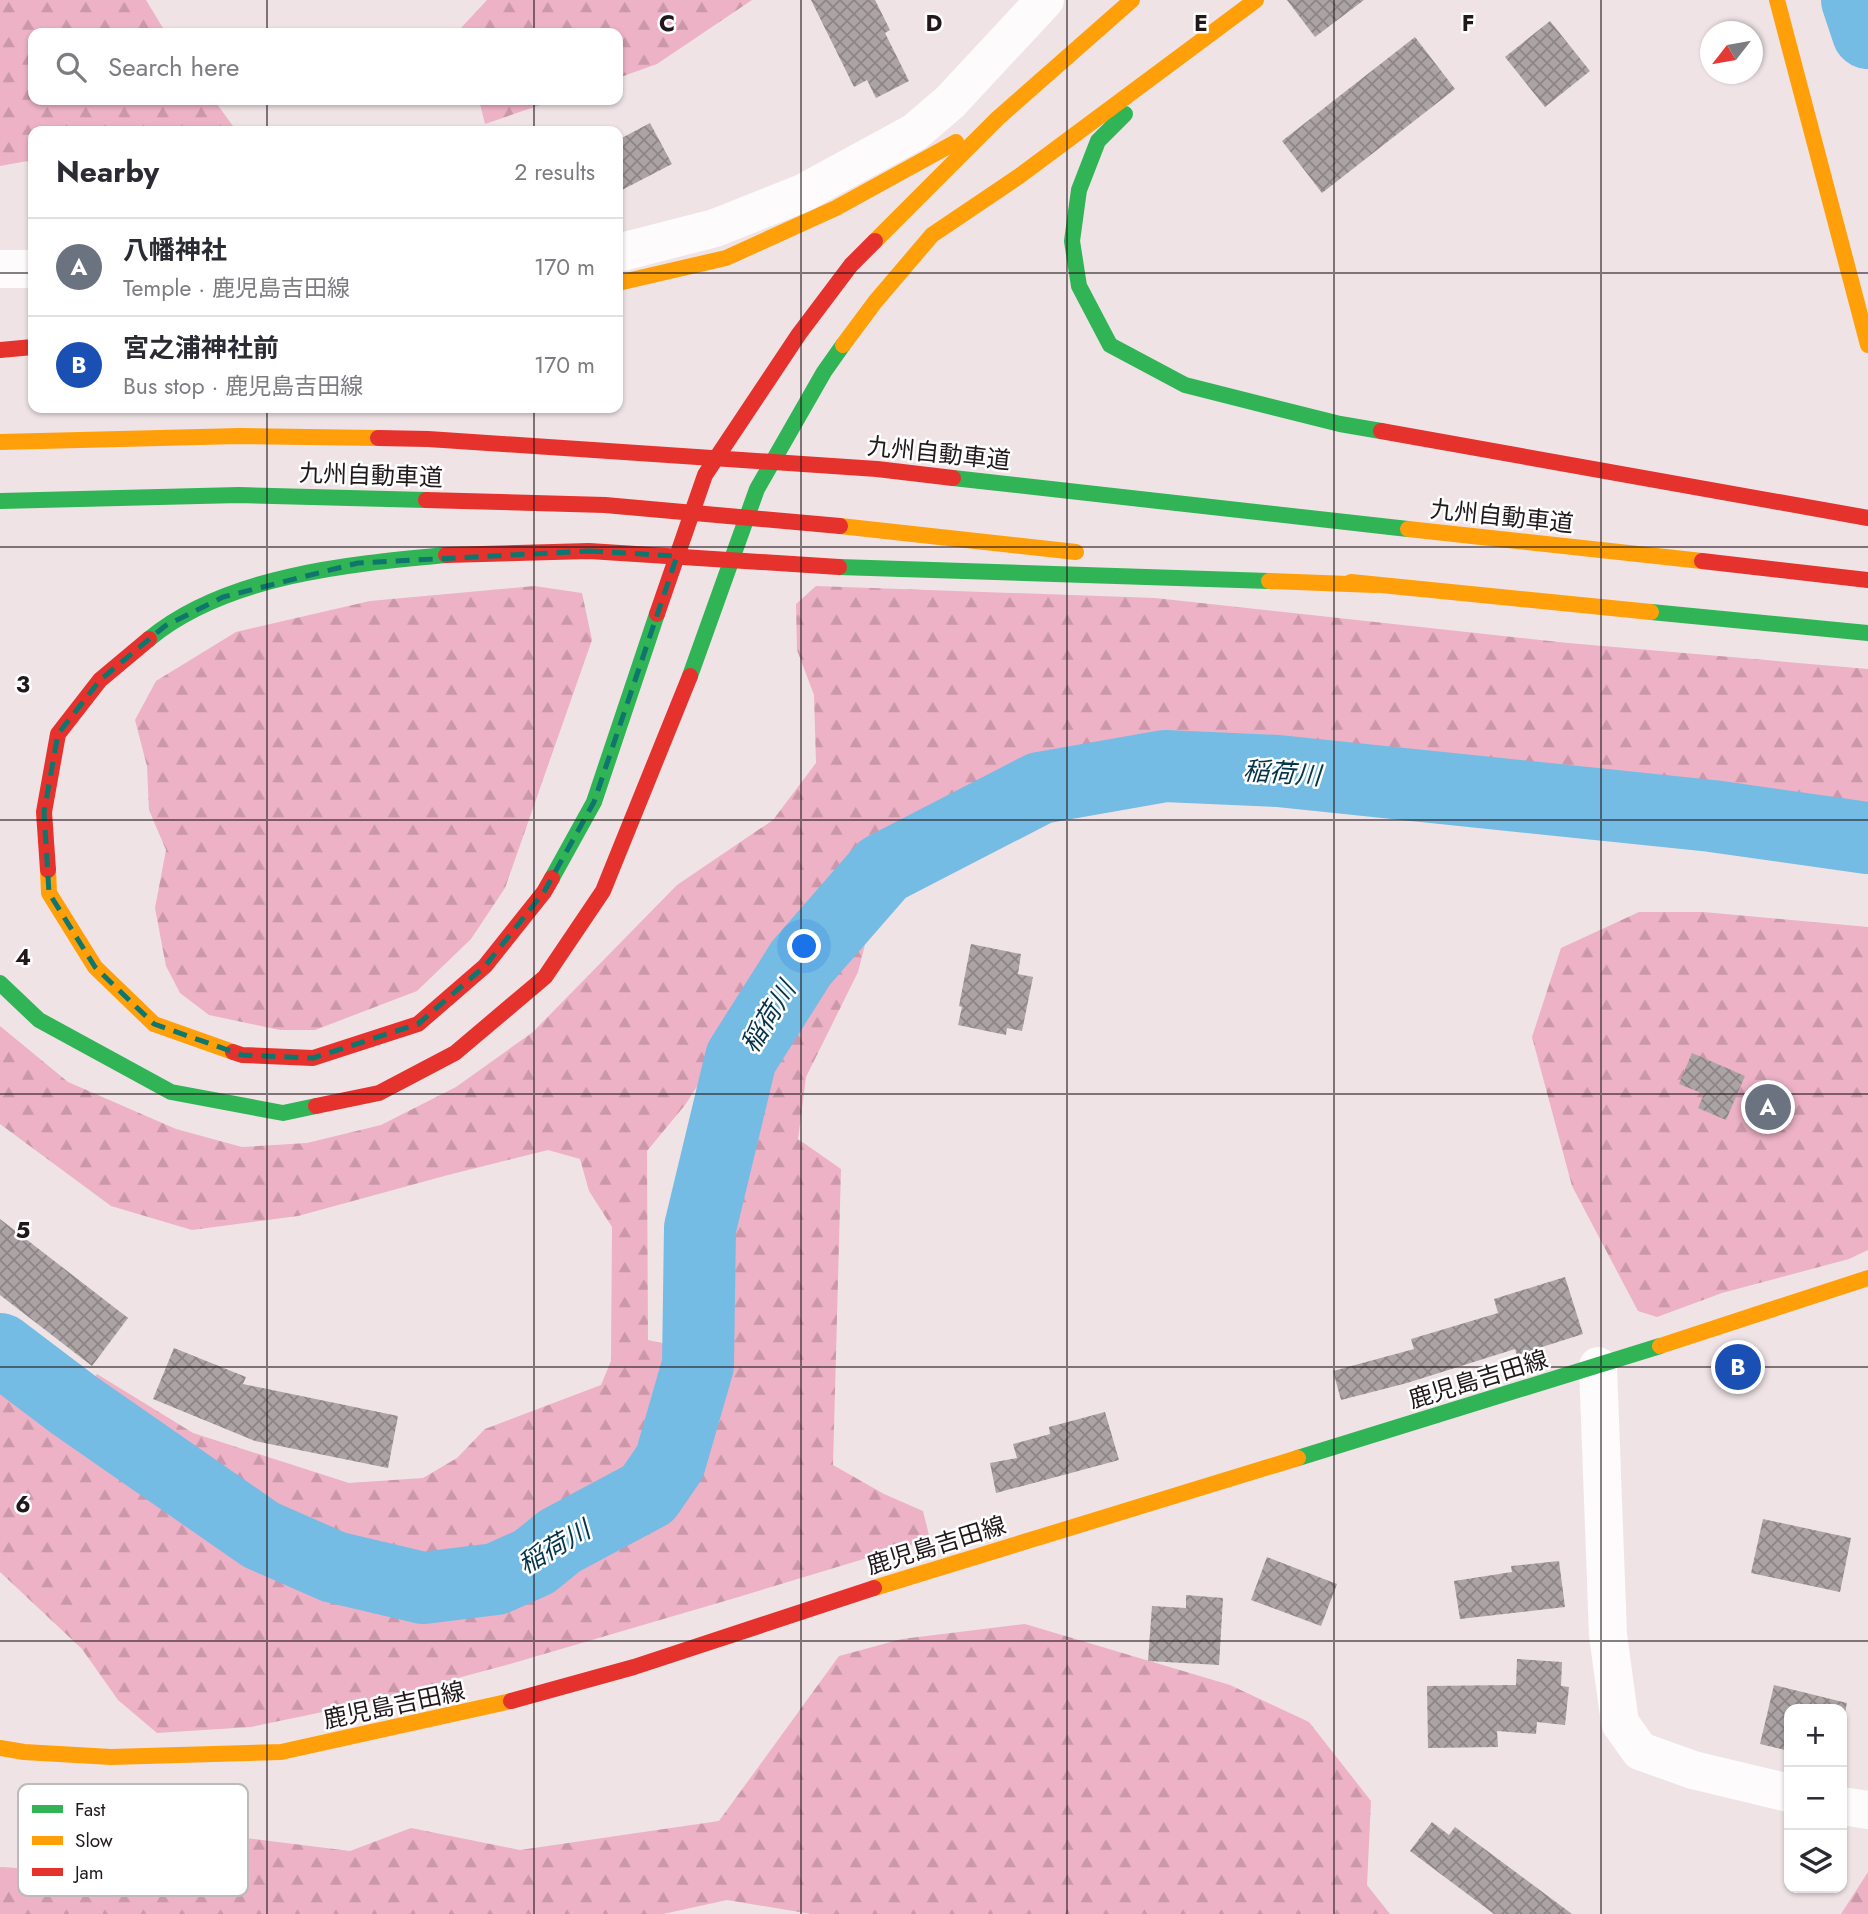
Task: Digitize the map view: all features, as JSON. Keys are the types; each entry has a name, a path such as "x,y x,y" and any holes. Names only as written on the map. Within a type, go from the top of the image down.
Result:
{"main road":[{"path":"1132,0 998,118 851,265 799,334 705,475 632,686 594,802 544,892 485,965 418,1024 313,1058 242,1055 154,1024 95,967 49,894 44,812 58,734 100,680 165,626 223,597 273,582 358,564 450,555 589,551 838,567 1375,585"},
{"path":"0,983 39,1020 171,1092 283,1113 379,1093 455,1053 545,976 603,891 677,713 757,489 824,372 861,322 932,236 1017,177 1256,0"},
{"path":"1777,0 1868,345"},
{"path":"1195,43 1098,141 1079,190 1072,241 1079,286 1110,345 1185,385 1340,424 1868,518"},
{"path":"623,282 726,258 836,208 998,118"},
{"path":"0,350 28,347"},
{"name":"九州自動車道","path":"0,442 240,436 414,439 877,469 1868,580"},
{"name":"九州自動車道","path":"0,501 239,495 605,506 848,527 1098,554"},
{"path":"1167,562 1868,633"},
{"name":"鹿児島吉田線","path":"0,1748 111,1757 281,1752 499,1705 634,1667 902,1578 1598,1366 1868,1278"}],"street":[{"path":"623,252 715,228 803,193 915,132 950,102 1045,0"},
{"path":"0,270 28,270"},
{"path":"1598,1366 1608,1635 1620,1723 1640,1751 1693,1770 1784,1792"},
{"path":"1847,1806 1868,1810"}],"highlighted area":[{"path":"589,551 677,556 594,802 544,892 485,966 418,1024 313,1058 242,1055 154,1024 95,967 49,893 44,812 58,734 100,680 165,626 223,597 358,563"}],"green space":[{"path":"0,0 146,0 163,28 28,28 28,105 218,105 233,126 28,126 28,161 0,166"},
{"path":"487,0 752,0 657,64 623,76 623,28 461,28"},
{"path":"480,105 540,105 485,124"},
{"path":"534,586 582,593 592,640 505,888 471,939 417,991 315,1030 280,1030 209,1015 180,993 166,966 155,908 166,850 149,810 147,766 135,720 156,681 236,632 370,601"},
{"path":"816,586 1155,598 1568,643 1868,669 1868,816 1821,807 1625,784 1399,766 1189,743 1073,760 967,799 907,831 830,894 759,992 685,1105 647,1151 648,1340 709,1353 694,1207 712,1126 803,979 845,930 869,929 858,972 806,1077 798,1139 841,1169 833,1465 884,1494 923,1511 930,1539 510,1664 361,1704 251,1727 157,1733 118,1700 82,1649 0,1572 0,1366 53,1409 68,1412 97,1374 193,1433 349,1483 423,1478 457,1458 485,1429 601,1385 611,1361 612,1227 589,1191 580,1159 548,1150 298,1216 192,1230 111,1206 0,1124 0,1026 68,1082 176,1129 242,1147 307,1143 381,1125 456,1087 533,1032 677,885 773,820 816,763 814,695 797,650 796,604"},
{"path":"1639,912 1703,912 1868,927 1868,1250 1849,1259 1722,1293 1657,1317 1638,1311 1572,1186 1532,1037 1561,948"},
{"path":"1025,1624 1230,1685 1309,1722 1371,1801 1367,1885 1390,1914 811,1914 727,1900 663,1914 0,1914 0,1867 18,1868 18,1896 248,1896 248,1838 350,1851 411,1828 520,1850 719,1821 839,1656 902,1639"},
{"path":"1868,1872 1868,1914 1841,1914"}],"building":[{"path":"811,0 875,0 890,30 885,33 909,81 876,98 867,80 854,87"},
{"path":"1287,0 1364,0 1315,37"},
{"path":"1550,21 1590,71 1545,107 1505,57"},
{"path":"1415,37 1455,89 1322,193 1282,141"},
{"path":"650,123 672,164 623,189 623,137"},
{"path":"971,944 1021,954 1018,974 1033,977 1022,1031 1007,1028 1006,1035 958,1025"},
{"path":"1692,1053 1745,1076 1726,1120 1698,1108 1704,1094 1679,1084"},
{"path":"0,1219 128,1318 92,1366 0,1295"},
{"path":"1565,1277 1583,1334 1517,1355 1515,1349 1407,1383 1341,1400 1333,1371 1414,1349 1411,1339 1498,1313 1494,1299"},
{"path":"174,1348 246,1377 243,1384 398,1416 388,1468 255,1441 153,1399"},
{"path":"1105,1412 1119,1460 996,1493 990,1463 1017,1458 1013,1444 1050,1434 1049,1427"},
{"path":"1763,1519 1851,1538 1840,1592 1751,1573"},
{"path":"1267,1557 1337,1584 1321,1626 1251,1600"},
{"path":"1559,1561 1565,1607 1460,1619 1454,1581 1512,1572 1511,1566"},
{"path":"1186,1595 1223,1598 1219,1665 1148,1661 1152,1606 1186,1608"},
{"path":"1517,1659 1562,1662 1561,1686 1569,1687 1565,1725 1537,1722 1536,1734 1497,1731 1498,1747 1428,1748 1427,1686 1516,1685"},
{"path":"1774,1685 1847,1703 1784,1704 1784,1750 1760,1744"},
{"path":"1432,1822 1449,1835 1455,1827 1572,1914 1494,1914 1410,1851"}],"waterway":[{"path":"1857,0 1868,33"},
{"name":"稲荷川","path":"0,1349 74,1405 261,1535 334,1567 423,1588 496,1579 534,1562 560,1541 648,1494 670,1462 698,1365 700,1228 741,1058 801,963 883,869 1040,788 1165,766 1278,771 1712,816 1868,838"}],"traffic: fast":[{"path":"1125,114 1098,141 1079,190 1072,241 1079,286 1110,345 1185,385 1340,424 1381,431"},
{"path":"690,676 757,489 824,372 843,345"},
{"path":"953,478 1408,529"},
{"path":"0,501 239,495 426,500"},
{"path":"149,639 180,617 214,600 251,587 330,569 446,555"},
{"path":"839,567 1269,581"},
{"path":"1651,612 1868,633"},
{"path":"552,878 594,802 657,614"},
{"path":"0,983 39,1020 171,1092 283,1113 316,1106"},
{"path":"1298,1458 1660,1346"}],"traffic: slow":[{"path":"875,241 998,118 1132,0"},
{"path":"843,345 875,302 932,235 1018,177 1256,0"},
{"path":"1777,0 1868,345"},
{"path":"623,282 726,258 836,208 956,142"},
{"path":"0,442 240,436 378,438"},
{"path":"840,526 1076,552"},
{"path":"1408,529 1702,561"},
{"path":"1269,581 1375,585"},
{"path":"1351,582 1651,612"},
{"path":"48,870 49,893 95,967 154,1024 233,1052"},
{"path":"1660,1346 1868,1278"},
{"path":"874,1588 1298,1458"},
{"path":"0,1748 111,1757 281,1752 511,1701"}],"traffic: jam":[{"path":"657,614 705,475 799,334 851,265 875,241"},
{"path":"0,350 28,347"},
{"path":"1381,431 1868,518"},
{"path":"378,438 428,439 877,469 953,478"},
{"path":"426,500 605,505 840,526"},
{"path":"446,555 589,551 839,567"},
{"path":"1702,561 1868,580"},
{"path":"48,870 44,812 58,734 100,680 149,639"},
{"path":"316,1106 379,1093 455,1053 545,977 603,891 690,676"},
{"path":"233,1052 242,1055 313,1058 418,1024 485,966 544,892 552,878"},
{"path":"511,1701 634,1667 874,1588"}],"place":[{"name":"八幡神社","path":"1768,1107"},
{"name":"宮之浦神社前","path":"1738,1367"}]}
